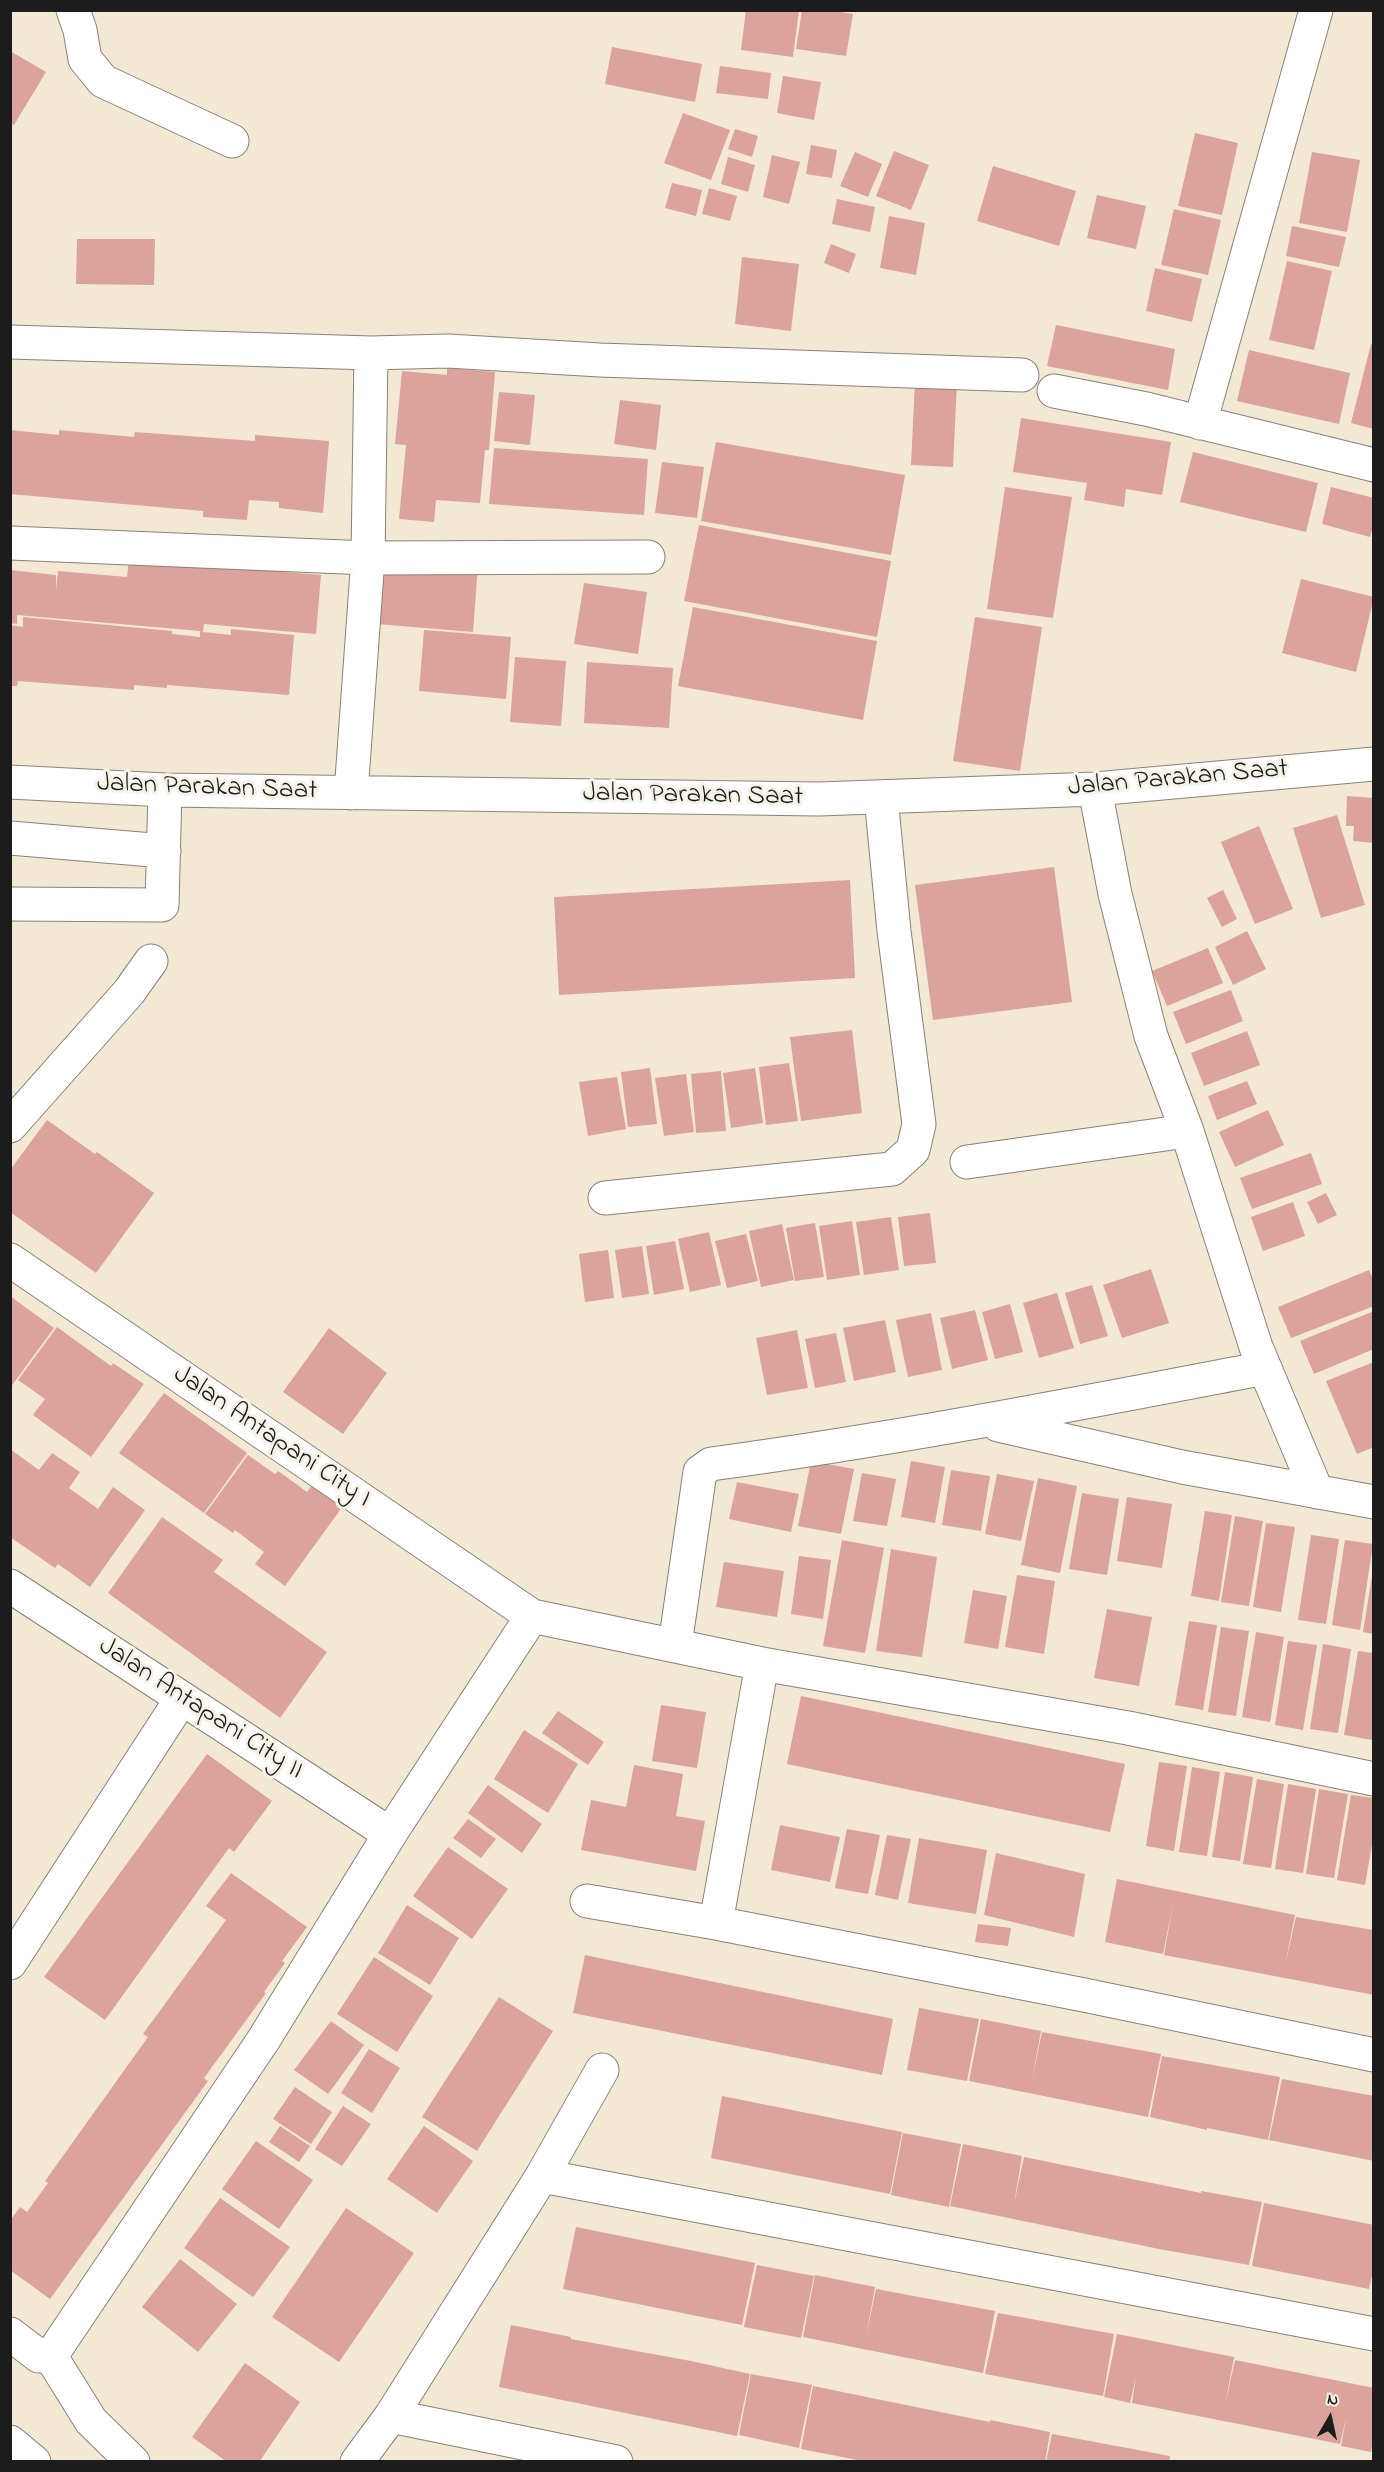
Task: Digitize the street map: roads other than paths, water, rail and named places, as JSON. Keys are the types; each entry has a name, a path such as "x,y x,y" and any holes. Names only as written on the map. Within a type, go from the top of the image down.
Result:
{"street":[{"path":"73,10 80,30 85,59 103,81 232,141"},
{"path":"1200,423 1316,10"},
{"path":"10,342 371,353 448,351 600,360 1022,375"},
{"path":"351,794 368,558 371,353"},
{"path":"1054,391 1146,409 1374,465"},
{"path":"10,543 368,558 648,557"},
{"name":"Jalan Parakan Saat","path":"10,782 165,790 351,794 819,799 1095,789 1374,764"},
{"path":"1095,789 1115,894 1151,1036 1187,1131 1265,1368 1317,1492"},
{"path":"10,904 162,905 165,790"},
{"path":"605,1198 892,1169 913,1150 919,1124 894,931 881,797"},
{"path":"10,838 164,851"},
{"path":"10,1126 129,992 151,961"},
{"path":"967,1161 1187,1131"},
{"name":"Jalan Antapani City I","path":"10,1260 532,1616"},
{"path":"675,1644 700,1472 711,1464 817,1450 985,1422 1265,1368"},
{"path":"985,1422 1182,1467 1374,1502"},
{"name":"Jalan Antapani City II","path":"10,1586 390,1834"},
{"path":"50,2355 264,2039 390,1834 532,1616 675,1644 762,1664 1128,1728 1374,1779"},
{"path":"716,1923 762,1664"},
{"path":"10,1963 182,1698"},
{"path":"587,1901 716,1923 1084,1995 1374,2055"},
{"path":"357,2462 391,2416 542,2176 602,2070"},
{"path":"542,2176 1374,2334"},
{"path":"10,2334 39,2356 50,2355"},
{"path":"50,2355 91,2421 133,2462"},
{"path":"391,2416 616,2462"},
{"path":"10,2442 34,2462"}]}
